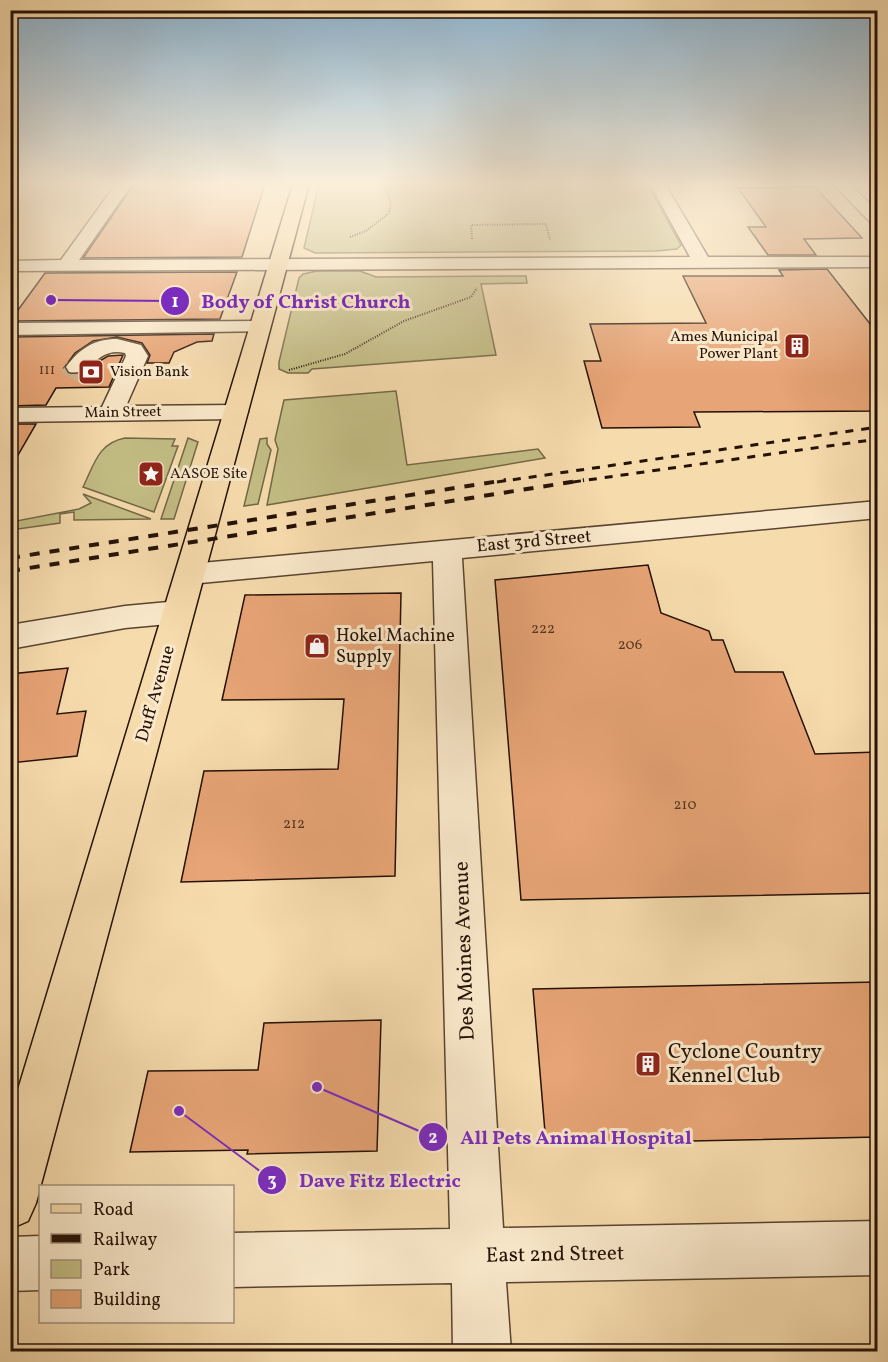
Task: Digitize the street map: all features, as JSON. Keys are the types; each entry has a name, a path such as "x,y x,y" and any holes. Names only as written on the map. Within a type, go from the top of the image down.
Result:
{"main road":[{"name":"Duff Avenue","path":"10,1203 283,248"}],"street":[{"path":"67,265 79,248"},
{"path":"693,248 702,263"},
{"path":"10,266 878,262"},
{"path":"10,329 260,327"},
{"path":"51,414 87,354 96,348 126,346 134,349 137,356 111,413"},
{"name":"Main Street","path":"10,415 236,412"},
{"name":"East 3rd Street","path":"190,574 878,509"},
{"name":"Des Moines Avenue","path":"447,550 482,1352"},
{"path":"10,637 135,615 179,612"},
{"name":"East 2nd Street","path":"234,1260 878,1248"},
{"path":"10,1264 39,1263"}],"path":[{"path":"289,370 345,354 404,321 471,297 477,290 477,282"}],"green space":[{"path":"304,248 678,248 656,251 315,253"},
{"path":"317,271 360,271 376,277 526,276 527,283 481,284 496,355 312,369 308,373 288,373 279,369 279,362 299,278 303,274"},
{"path":"396,391 407,465 538,449 545,458 267,505 278,449 275,440 284,400"},
{"path":"125,438 175,439 172,446 178,446 154,512 83,487 103,450"},
{"path":"188,438 198,442 174,519 161,519"},
{"path":"267,438 267,444 271,450 258,504 244,506 260,439"},
{"path":"83,494 151,519 74,520 74,512 60,514 60,523 11,530 11,522 79,509 91,503"}],"building":[{"path":"90,248 245,248 242,257 83,258"},
{"path":"763,248 810,248 816,255 768,255"},
{"name":"Ames Municipal Power Plant","path":"827,269 878,334 878,411 694,412 700,427 602,428 584,361 601,361 590,324 706,323 683,276 783,276 779,270"},
{"path":"237,272 220,319 10,321 45,273"},
{"path":"214,334 212,341 197,342 174,352 169,363 147,363 150,355 142,343 117,337 93,341 75,353 64,368 69,374 78,374 108,356 123,355 109,387 56,388 46,405 10,406 10,337"},
{"path":"10,424 36,424 10,469"},
{"path":"648,565 661,613 709,631 712,640 723,640 735,672 783,672 815,754 878,752 878,893 521,900 495,580"},
{"path":"401,593 395,876 181,882 204,771 338,769 344,699 222,700 245,595"},
{"path":"68,668 57,714 86,711 77,756 10,763 10,674"},
{"name":"Cyclone Country Kennel Club","path":"878,982 878,1137 546,1144 533,989"},
{"path":"381,1020 377,1151 247,1154 248,1150 130,1152 148,1071 258,1070 264,1023"}],"tunnel":[{"path":"71,378 77,367"}],"railway":[{"path":"497,482 878,427"},
{"path":"573,482 878,439"},
{"path":"10,558 506,480"},
{"path":"10,571 584,480"}],"place":[{"name":"Body of Christ Church","path":"51,300"},
{"name":"Ames Municipal Power Plant","path":"797,346"},
{"name":"Vision Bank","path":"91,372"},
{"name":"AASOE Site","path":"151,474"},
{"name":"Hokel Machine Supply","path":"317,646"},
{"name":"Cyclone Country Kennel Club","path":"648,1064"},
{"name":"All Pets Animal Hospital","path":"317,1087"},
{"name":"Dave Fitz Electric","path":"179,1111"}]}
